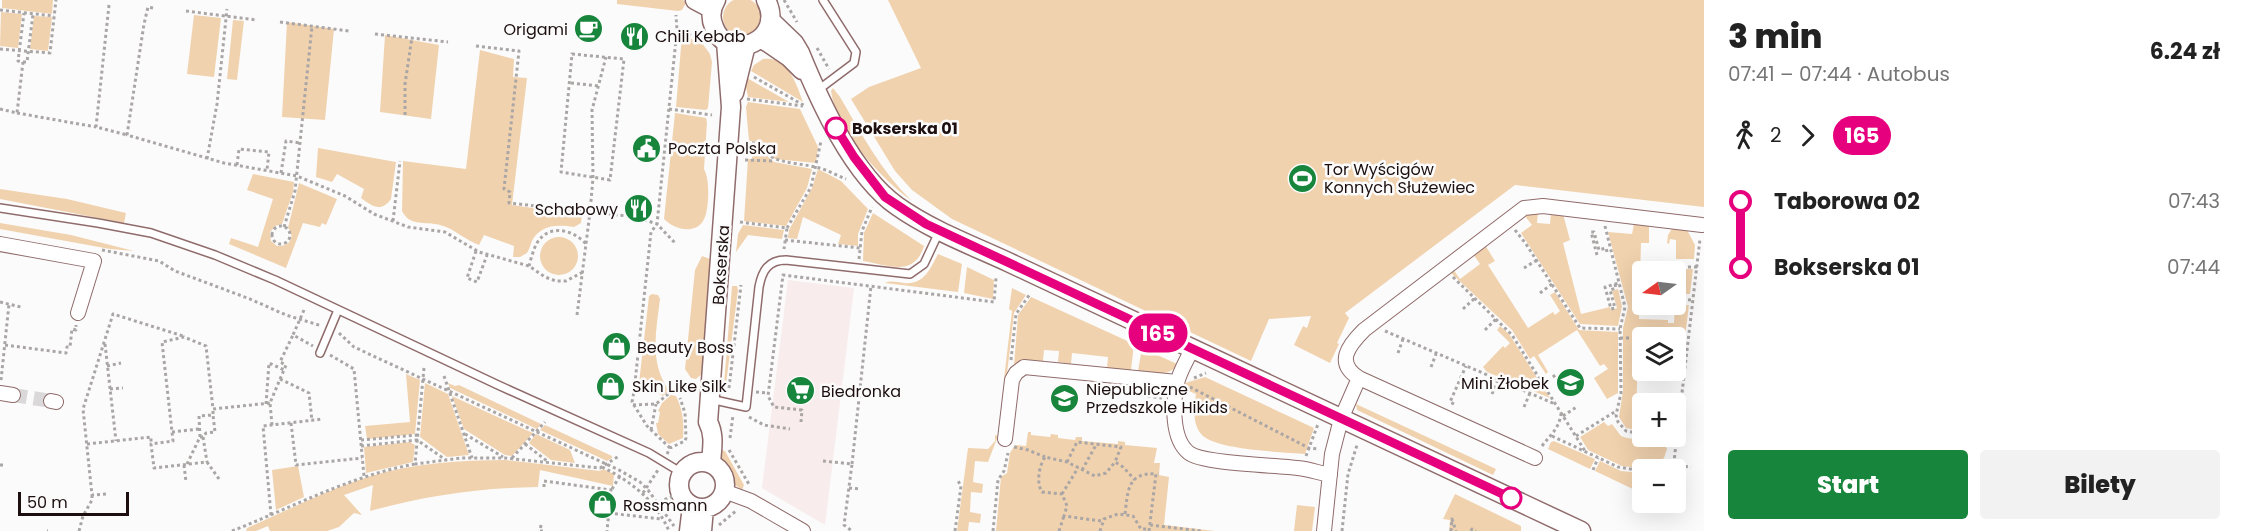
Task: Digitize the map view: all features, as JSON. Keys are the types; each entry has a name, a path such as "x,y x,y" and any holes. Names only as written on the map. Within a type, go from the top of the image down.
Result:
{"street":[{"path":"695,0 714,5 713,25 719,36 726,42 734,45 753,42 789,57 814,86"},
{"path":"766,0 770,20 794,43 844,143 885,197 898,206 940,230 1581,531"},
{"name":"Bokserska","path":"704,462 702,429 708,422 737,103 753,42 769,28 770,20"},
{"name":"Bokserska","path":"726,42 737,103"},
{"path":"1535,458 1359,378 1349,372 1345,362 1347,352 1358,336 1377,320 1524,208 1532,206 1702,225"},
{"path":"0,244 94,261 78,313"},
{"path":"1192,349 1177,382 1176,430 1181,443 1190,454 1206,459 1301,468 1330,475"},
{"path":"1010,442 1012,380 1016,373 1024,367 1177,382"},
{"path":"1324,531 1332,454 1341,419 1359,378"},
{"path":"692,502 718,502 724,491 724,476 716,466 704,462 692,464 682,473 680,480 692,502 702,531"},
{"path":"724,491 751,501 803,531"},
{"path":"689,531 692,502"}],"lane":[{"path":"814,86 834,78 854,63 856,52 823,0"},
{"path":"0,208 98,223 151,234 215,255 663,461 682,473"},
{"path":"710,399 746,407 759,287 766,267 776,260 783,260 910,274 924,264 940,230"},
{"path":"321,352 338,310"}],"path":[{"path":"0,49 50,54 56,0"},
{"path":"96,128 109,5"},
{"path":"127,135 144,24 148,7 153,8"},
{"path":"207,159 217,104 227,9"},
{"path":"0,10 54,16"},
{"path":"186,11 257,20"},
{"path":"24,13 18,61 23,62 27,62 33,14"},
{"path":"670,448 651,430 633,405 651,232 657,224 677,30 675,15"},
{"path":"280,22 349,31"},
{"path":"284,227 295,191 312,26"},
{"path":"22,29 31,30"},
{"path":"677,30 705,40"},
{"path":"375,34 448,42"},
{"path":"405,115 405,84 412,37"},
{"path":"814,42 834,78"},
{"path":"476,46 519,51 504,189 510,192 509,203 636,218 657,224 676,244"},
{"path":"572,54 606,57 624,59 609,180 561,172 572,54"},
{"path":"578,315 590,212 592,110 606,57"},
{"path":"17,113 23,62"},
{"path":"737,103 805,106 747,73"},
{"path":"570,83 598,86"},
{"path":"0,108 127,135 207,159 297,176 345,196 374,214 408,227 445,232 476,251 529,266 545,277 556,281 566,281 584,272"},
{"path":"669,109 712,115"},
{"path":"281,173 286,141 301,143"},
{"path":"801,422 802,410 774,407 768,396 787,228 811,187 821,141"},
{"path":"746,142 755,142 764,153 776,160"},
{"path":"237,165 239,149 269,152 267,170"},
{"path":"745,160 776,160 817,167 846,179"},
{"path":"393,221 400,161"},
{"path":"858,269 862,231 872,207"},
{"path":"1602,213 1609,252 1625,307 1620,329 1621,393 1616,411 1618,422 1626,431 1632,432"},
{"path":"1507,220 1537,260 1580,328 1620,329"},
{"path":"740,222 787,228"},
{"path":"1686,360 1702,225"},
{"path":"284,227 290,236 284,243 279,244 274,241 272,232 276,228 284,227"},
{"path":"529,266 537,242 554,231 572,233 587,245"},
{"path":"1592,232 1594,232 1599,250 1606,248 1609,252 1597,255 1592,232"},
{"path":"785,240 860,248"},
{"path":"476,251 467,278 477,282 487,255"},
{"path":"1524,268 1537,260"},
{"path":"1686,267 1697,267"},
{"path":"1445,268 1458,284 1512,335 1561,414 1560,423 1535,458"},
{"path":"783,275 994,302 996,278"},
{"path":"1617,283 1616,288 1610,290 1615,308 1611,309 1605,287 1617,283"},
{"path":"1540,293 1552,284"},
{"path":"729,388 741,285 759,287"},
{"path":"852,531 844,525 872,286"},
{"path":"1010,366 1016,314 1030,294"},
{"path":"1462,309 1475,298"},
{"path":"1686,300 1693,300"},
{"path":"0,302 21,307"},
{"path":"0,385 9,304"},
{"path":"268,404 286,365 280,362 304,310"},
{"path":"5,345 66,352 67,347 70,347 72,329 76,330 78,313"},
{"path":"79,531 83,516 92,500 83,409 113,314 206,346 215,432 206,433 202,437 185,465 186,482"},
{"path":"1485,330 1496,319"},
{"path":"1377,320 1386,332 1530,393 1557,407 1585,451"},
{"path":"292,335 354,369 364,476"},
{"path":"152,444 173,441 162,342 184,337"},
{"path":"1620,338 1632,338"},
{"path":"1398,353 1403,339"},
{"path":"105,343 116,441"},
{"path":"1431,367 1436,354"},
{"path":"107,366 121,363"},
{"path":"272,425 268,404 269,363 284,370"},
{"path":"1457,405 1450,402 1466,366"},
{"path":"415,464 424,368"},
{"path":"1543,384 1557,374"},
{"path":"444,376 472,458"},
{"path":"280,379 309,393 312,421"},
{"path":"1492,394 1498,380"},
{"path":"1177,382 1212,397 1309,448 1323,450"},
{"path":"110,389 123,388"},
{"path":"633,405 656,404 673,390"},
{"path":"1524,407 1530,393"},
{"path":"643,493 670,448 682,443 686,438 686,420 680,398"},
{"path":"213,410 268,404"},
{"path":"651,430 656,404"},
{"path":"1563,416 1578,406"},
{"path":"1576,436 1616,411"},
{"path":"738,413 733,412 728,448 750,486 747,492"},
{"path":"213,415 199,416 199,429 207,462 219,479"},
{"path":"748,416 764,425 790,429"},
{"path":"271,515 263,426 323,419"},
{"path":"512,458 545,422"},
{"path":"291,423 296,465 362,458"},
{"path":"1301,468 1318,424"},
{"path":"172,432 199,429"},
{"path":"464,433 505,458"},
{"path":"361,441 418,435"},
{"path":"1552,436 1618,467 1632,469"},
{"path":"87,444 116,443 116,441 151,437 154,468 207,462"},
{"path":"361,446 417,440 446,460"},
{"path":"993,531 998,480 1004,471 1010,442 1045,457 1066,462 1095,476 1106,473 1121,447 1077,442 1066,462"},
{"path":"525,444 548,462"},
{"path":"1062,494 1096,444"},
{"path":"1342,531 1348,474 1357,445"},
{"path":"233,531 364,476 415,464 472,458 512,458 600,468 619,456"},
{"path":"1045,457 1041,463 1039,488 1042,492 1062,494"},
{"path":"1593,470 1599,458"},
{"path":"823,461 852,464"},
{"path":"1114,462 1123,467 1135,480"},
{"path":"602,467 620,476 643,493 669,531"},
{"path":"1686,467 1691,467"},
{"path":"1125,514 1128,489 1135,480 1146,473 1157,474 1150,529"},
{"path":"607,531 611,490 620,476"},
{"path":"955,531 961,486 957,479"},
{"path":"544,487 544,481 611,490"},
{"path":"640,482 659,502 675,531"},
{"path":"849,488 860,489"},
{"path":"92,495 106,494"},
{"path":"1059,531 1067,506 1062,494"},
{"path":"659,502 692,502"},
{"path":"713,531 739,510 741,505"},
{"path":"609,513 662,519"},
{"path":"1100,531 1101,522 1110,515 1125,514 1133,516 1141,530 1201,531"},
{"path":"1064,516 1101,522"},
{"path":"1451,531 1452,519 1456,531"},
{"path":"541,525 540,531 544,531"},
{"path":"1471,531 1472,529 1476,531"}],"shaded area":[{"path":"735,-1 749,-1 756,3 760,10 760,24 756,31 749,35 735,35 728,31 724,24 724,10 728,3"},
{"path":"2,0 53,0 52,14 2,8"},
{"path":"617,0 683,0 686,3 682,10 678,11 617,4"},
{"name":"Tor Wyścigów Konnych Służewiec","path":"888,0 1704,0 1704,207 1515,185 1345,313 1349,318 1330,363 1294,345 1303,326 1307,328 1311,316 1269,319 1251,361 952,219 912,190 895,171 851,99 869,87 921,68"},
{"path":"1,12 22,14 18,48 0,46"},
{"path":"194,15 221,18 214,77 187,74"},
{"path":"34,16 52,17 48,51 30,49"},
{"path":"233,20 244,21 237,80 227,79"},
{"path":"287,22 334,29 325,120 282,117"},
{"path":"385,35 439,45 431,119 380,112"},
{"path":"682,35 702,43 710,54 712,62 706,110 676,107"},
{"path":"480,50 514,59 513,77 527,78 512,205 582,215 581,223 574,227 557,226 541,231 533,239 527,253 520,257 513,257 514,246 484,235 479,245 445,227 409,219 402,211 403,161 466,169"},
{"path":"763,59 772,59 785,66 794,79 803,102 751,71 754,65"},
{"path":"747,78 789,102 748,97"},
{"path":"833,88 881,164 912,201 874,167 851,137 841,122 835,106 831,91"},
{"path":"748,102 800,109 818,147 816,163 775,159 765,153 755,141 749,141 746,107"},
{"path":"675,113 706,118 707,122 704,169 708,186 707,206 702,223 692,229 674,226 664,219"},
{"path":"753,144 774,162 812,169 807,188 786,226 744,221 748,159 752,159"},
{"path":"318,148 396,162 391,199 384,206 376,207 361,198 364,189 337,174 332,182 316,177"},
{"path":"818,169 841,181 868,209 858,234 858,246 838,244 841,235 803,217 797,239 788,238 789,230 812,188"},
{"path":"253,174 294,182 282,224 275,226 270,232 271,241 277,246 285,245 290,241 291,235 288,228 299,183 337,199 326,225 322,223 320,227 303,223 286,268 229,244 231,238 258,247 273,199 247,190"},
{"path":"0,189 67,199 126,213 124,223 0,199"},
{"path":"1538,211 1537,223 1550,224 1551,212 1563,214 1570,240 1563,243 1581,314 1610,307 1611,310 1617,308 1612,291 1618,289 1622,306 1618,326 1580,324 1521,233 1532,225 1524,215"},
{"path":"873,213 924,246 920,256 914,262 899,267 863,261 864,233"},
{"path":"0,223 71,235 134,251 110,249 0,229"},
{"path":"1634,224 1649,224 1649,243 1641,243 1641,261 1632,261 1632,315 1639,315 1639,319 1668,320 1668,323 1674,323 1674,315 1686,315 1686,305 1689,305 1686,329 1686,327 1632,327 1632,381 1637,381 1637,393 1632,393 1632,429 1626,428 1619,417 1623,391 1623,328 1628,307 1608,232 1632,234"},
{"path":"743,225 784,230 782,239 748,235 736,252 738,234"},
{"path":"1673,227 1686,228 1695,245 1694,259 1676,259 1676,240 1670,239 1669,244 1667,243 1668,235"},
{"path":"559,237 572,243 578,256 572,269 559,275 546,269 540,256 546,243"},
{"path":"1485,245 1495,261 1488,265 1528,328 1553,312 1555,315 1560,311 1550,295 1555,292 1579,330 1618,332 1618,393 1607,399 1594,378 1608,369 1604,364 1600,366 1577,330 1538,355 1548,372 1546,374 1534,356 1530,359 1512,330 1450,272 1453,269 1460,279 1480,264 1473,254"},
{"path":"938,254 962,264 958,292 885,283 892,281 911,283 921,279"},
{"path":"702,256 710,259 712,263 703,373 696,379 691,378 685,369 695,270"},
{"path":"967,267 994,280 993,299 964,293"},
{"path":"1686,269 1693,269 1690,294 1686,294"},
{"path":"788,280 854,288 825,525 762,488"},
{"path":"732,286 737,286 738,290 726,384 724,384"},
{"path":"1012,288 1026,295 1014,313 1007,374 1004,379 1012,311 1009,309"},
{"path":"658,295 660,299 656,358 669,391 663,396 639,383 649,296"},
{"path":"1031,297 1134,344 1131,370 1107,368 1108,357 1072,353 1071,364 1058,362 1059,351 1044,350 1043,361 1024,360 1014,365 1018,315"},
{"path":"1500,326 1509,334 1550,398 1487,372 1483,367 1503,346 1505,348 1510,343 1497,330"},
{"path":"1142,348 1177,364 1165,373 1138,371"},
{"path":"406,374 420,380 415,434 367,439 365,426 410,422"},
{"path":"1205,377 1314,428 1305,454 1235,447 1210,440 1202,435 1195,421 1196,394 1184,389 1185,383"},
{"path":"425,383 448,394 469,455 447,457 420,437"},
{"path":"448,383 459,385 541,424 537,429 450,388"},
{"path":"671,395 676,396 680,406 683,417 683,438 669,444 658,434 656,423 658,423 660,412 658,411 662,403"},
{"path":"452,396 533,433 512,456 505,455 464,429"},
{"path":"1356,404 1496,469 1493,475 1357,410"},
{"path":"1604,422 1608,426 1612,424 1621,436 1632,439 1632,447 1666,447 1667,449 1662,459 1632,459 1632,467 1622,466 1588,450 1580,437"},
{"path":"545,425 612,458 607,461 540,430"},
{"path":"1028,432 1031,432 1031,435 1050,437 1051,434 1058,435 1058,438 1075,440 1076,437 1082,437 1082,441 1118,444 1118,441 1125,442 1125,445 1157,448 1154,463 1160,463 1159,475 1169,477 1164,525 1215,531 996,531 1001,477 1007,473 1010,453 1015,445 1026,446"},
{"path":"536,434 570,450 575,463 551,460 529,443"},
{"path":"995,435 998,436 988,462 975,461 973,482 983,484 982,493 971,492 970,512 981,514 980,523 969,522 968,531 957,531 968,448 988,449 995,441"},
{"path":"1554,441 1595,459 1590,469 1548,449"},
{"path":"410,442 415,445 413,462 366,473 364,447"},
{"path":"715,448 725,451 744,485 742,490 725,472"},
{"path":"505,460 600,471 603,469 614,474 613,486 540,470 538,487 453,493 370,511 373,485 344,495 362,515 354,513 339,527 327,531 270,531 268,526 256,531 246,531 247,528 309,500 371,476 438,463"},
{"path":"1600,461 1621,471 1632,472 1632,489 1595,471"},
{"path":"298,466 304,497 276,510 272,470"},
{"path":"1455,494 1521,526 1521,531 1449,531 1450,520 1443,519"},
{"path":"1297,505 1315,507 1312,531 1294,531"}],"tunnel":[{"path":"13,395 51,401"}],"bus line":[{"name":"165","path":"836,128 868,177 885,197 926,224 1511,498"}],"place":[{"name":"Origami","path":"589,29"},
{"name":"Chili Kebab","path":"634,36"},
{"name":"Bokserska 01","path":"836,128"},
{"name":"Poczta Polska","path":"647,148"},
{"name":"Tor Wyścigów Konnych Służewiec","path":"1303,178"},
{"name":"Schabowy","path":"639,209"},
{"name":"Beauty Boss","path":"616,347"},
{"name":"Mini Żłobek","path":"1570,383"},
{"name":"Skin Like Silk","path":"611,386"},
{"name":"Biedronka","path":"800,391"},
{"name":"Niepubliczne Przedszkole Hikids","path":"1065,398"},
{"name":"Rossmann","path":"602,505"}]}
